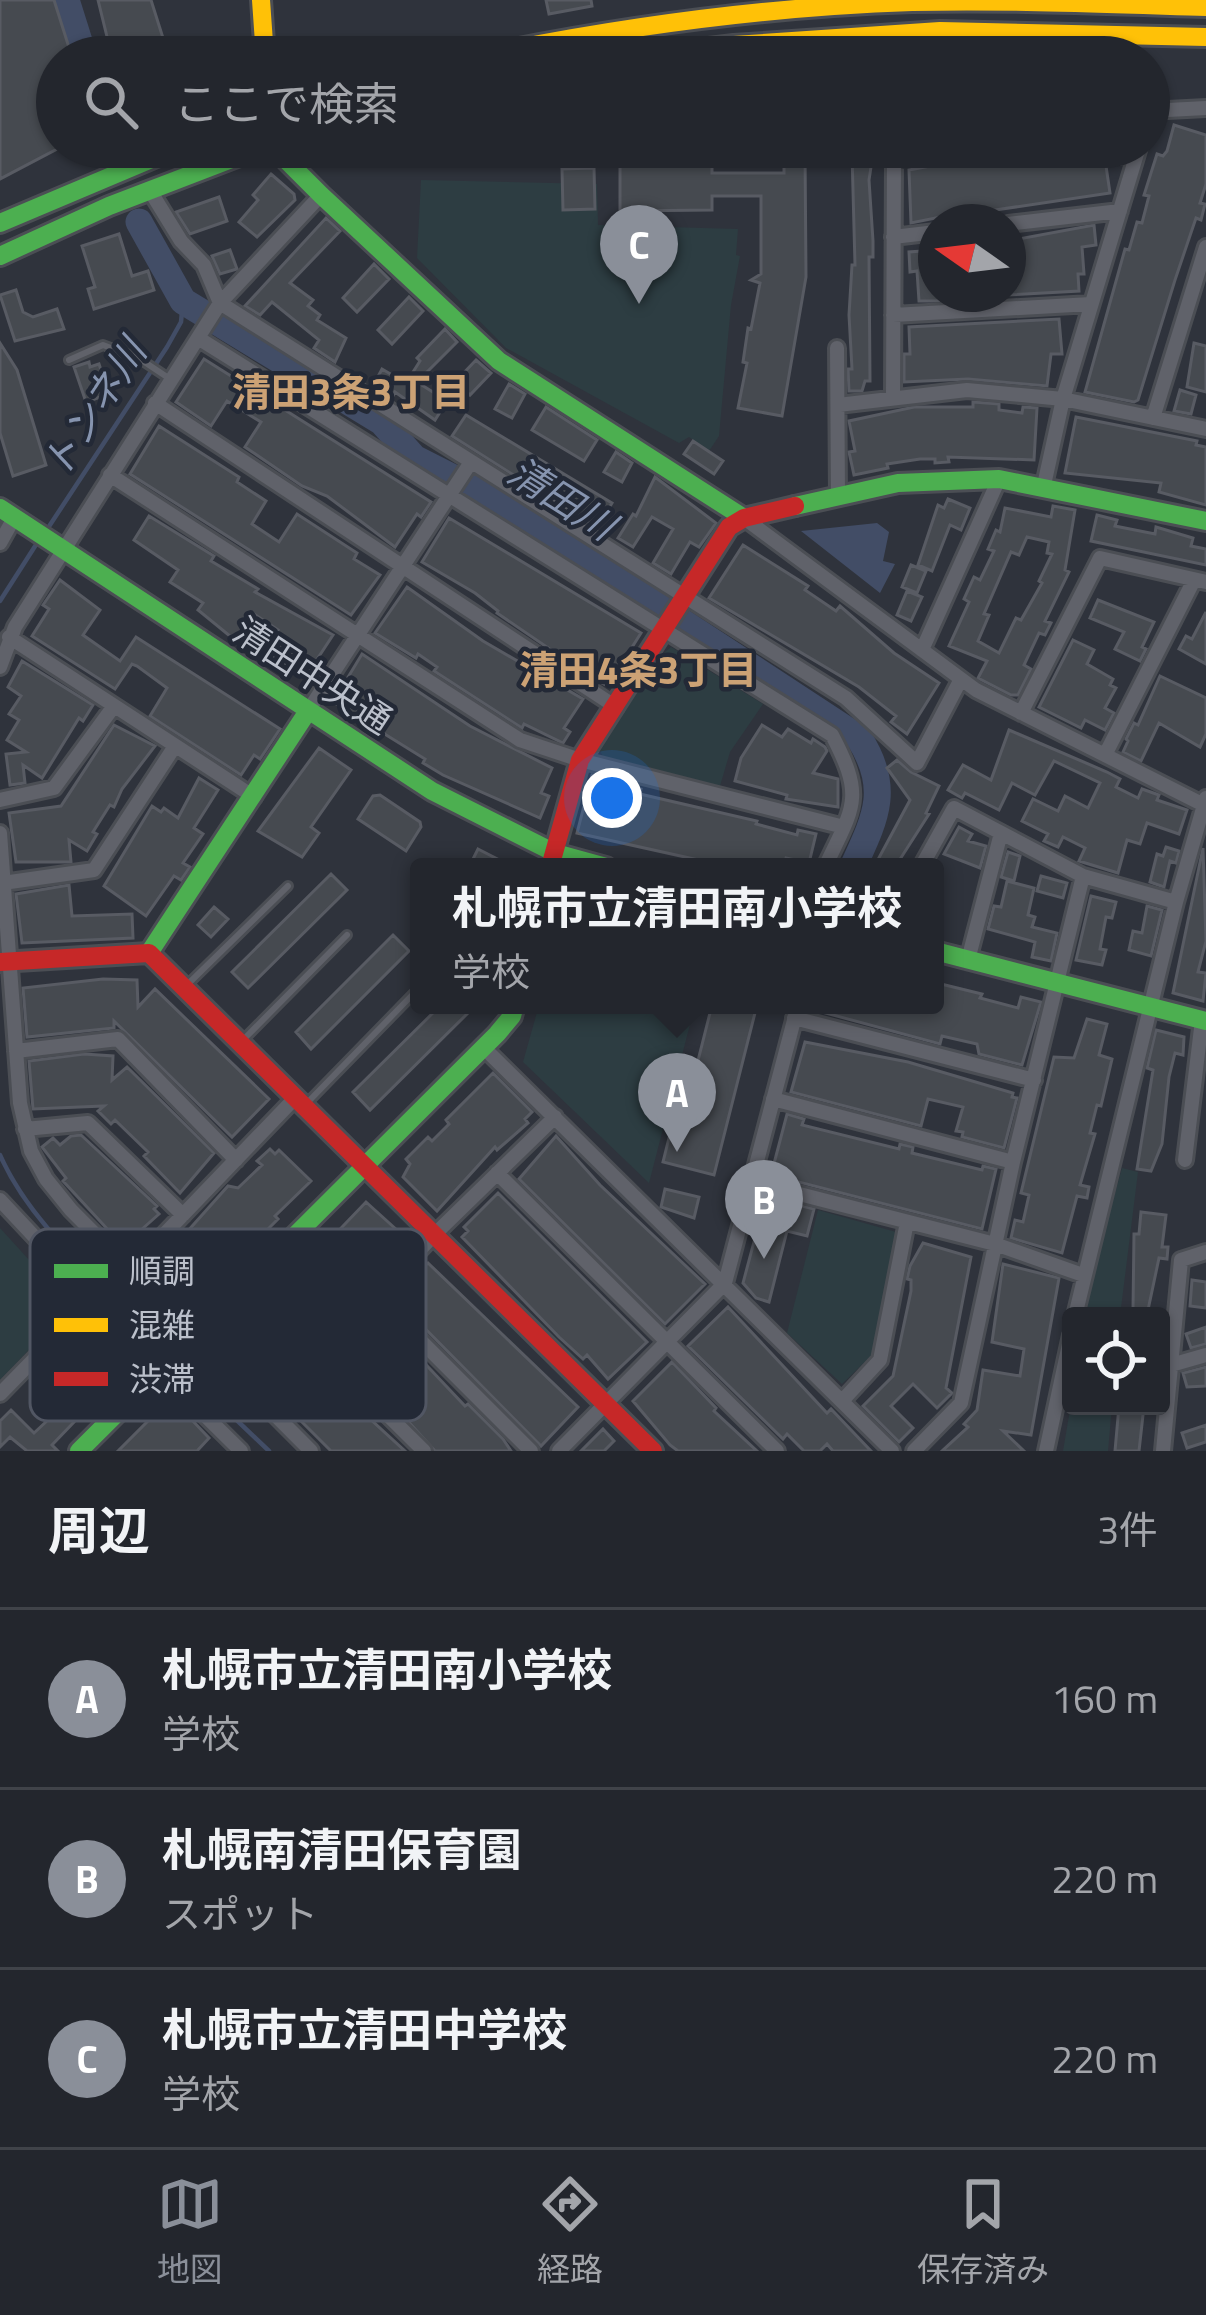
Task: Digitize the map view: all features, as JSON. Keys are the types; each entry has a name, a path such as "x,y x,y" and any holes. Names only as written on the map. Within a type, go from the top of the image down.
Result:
{"street":[{"path":"261,0 264,36"},
{"path":"596,36 712,16 833,6 974,1 1206,7"},
{"path":"861,36 940,31 1162,36"},
{"path":"1170,36 1206,37"},
{"path":"1170,111 1206,108"},
{"path":"0,223 130,168"},
{"path":"0,256 206,168"},
{"path":"293,168 499,361 744,518 961,679 1205,803 1176,902 1077,1307"},
{"path":"893,396 894,168"},
{"path":"1043,485 1063,399 1133,168"},
{"path":"149,189 181,241 204,265 218,307 846,698 917,764 961,679"},
{"path":"0,667 9,638 57,548 110,476 155,403 164,375 202,333 218,307 321,195"},
{"path":"1026,222 1120,211"},
{"path":"893,237 918,234"},
{"path":"1154,418 1206,247"},
{"path":"893,315 1091,304"},
{"path":"202,333 832,735 854,782 853,807 829,858"},
{"path":"837,348 838,496"},
{"path":"838,405 967,390 1063,399 1206,429"},
{"path":"155,403 616,707"},
{"path":"149,953 468,466"},
{"path":"110,476 520,740 580,760 844,827"},
{"path":"553,858 580,760 729,527 744,518 943,478 1043,485 1206,521"},
{"path":"922,650 999,479"},
{"path":"0,543 14,518"},
{"name":"清田中央通","path":"14,518 308,711 548,858"},
{"path":"1021,713 1100,558 1200,581 1105,755"},
{"path":"9,638 254,797"},
{"path":"0,800 54,788 114,706"},
{"path":"3,883 94,870 176,746"},
{"path":"926,858 954,808 1083,876 1176,902"},
{"path":"0,832 4,962 25,1129 46,1179 92,1229"},
{"path":"968,960 1001,833"},
{"path":"914,1451 961,1403 994,1244 1083,876"},
{"path":"4,962 149,953 652,1451"},
{"path":"944,953 1204,1020 1185,1160"},
{"path":"301,1229 484,1048 512,1014"},
{"path":"559,1451 725,1283 795,1014"},
{"path":"803,1014 1034,1080"},
{"path":"16,1051 118,1039 236,1160"},
{"path":"484,1048 892,1451"},
{"path":"773,1100 1013,1162"},
{"path":"170,1229 300,1101"},
{"path":"426,1243 555,1118"},
{"path":"25,1129 88,1123 183,1215"},
{"path":"497,1173 777,1451"},
{"path":"752,1182 994,1244 1083,1275"},
{"path":"0,1200 30,1233"},
{"path":"842,1401 880,1360 907,1222"},
{"path":"1163,1451 1181,1260 1206,1252"},
{"path":"426,1345 531,1451"},
{"path":"1171,1366 1206,1354"},
{"path":"0,1394 30,1363"},
{"path":"1048,1450 1062,1380"},
{"path":"79,1451 109,1421"},
{"path":"211,1421 235,1449"},
{"path":"280,1421 311,1451"},
{"path":"394,1421 424,1451"}],"lane":[{"path":"69,360 103,345 140,359 164,375"},
{"path":"185,986 288,886"},
{"path":"242,1042 346,934"},
{"path":"300,1101 410,997"}],"shaded area":[{"path":"421,180 597,184 598,225 738,229 736,255 740,256 719,436 709,451 689,437 679,443 506,348 417,258"},
{"path":"671,647 763,704 730,752 720,786 603,756 600,751 659,657"},
{"path":"536,1014 693,1014 649,1183 523,1062"},
{"path":"1122,1168 1138,1172 1121,1307 1087,1307"},
{"path":"818,1210 896,1232 872,1355 842,1384 787,1333"},
{"path":"0,1228 30,1261 30,1349 0,1380"},
{"path":"1069,1415 1111,1415 1108,1451 1063,1451"}],"water":[{"path":"877,523 889,532 883,561 895,564 880,593 801,531"}],"building":[{"path":"0,0 54,0 65,36 36,36 36,160 0,179"},
{"path":"98,0 151,0 162,36 107,36"},
{"path":"546,0 591,0 592,6 549,14"},
{"path":"1174,125 1206,135 1201,220 1196,218 1138,400 1085,392 1125,249 1129,250 1137,222 1142,223 1153,168 1170,168"},
{"path":"594,168 595,209 563,210 562,169"},
{"path":"620,168 784,173 784,168 805,168 806,277 782,416 738,408 748,328 760,283 751,280 761,274 761,196 712,196 712,210 620,211"},
{"path":"852,168 871,168 870,381 865,381 862,391 849,391 849,315 855,265"},
{"path":"1106,168 1110,193 1026,205 918,204 918,222 911,223 909,170"},
{"path":"271,174 295,200 257,237 239,222 258,200 253,195"},
{"path":"219,197 227,221 190,234 176,212"},
{"path":"326,218 340,231 290,283 313,300 308,306 320,315 317,320 346,338 335,362 314,348 319,340 272,302 260,315 245,306"},
{"path":"1094,225 1096,245 1082,247 1084,274 1078,274 1079,291 1026,294 1026,238"},
{"path":"119,234 132,276 148,271 154,290 94,309 88,289 95,287 82,246"},
{"path":"230,250 237,269 220,274 212,256"},
{"path":"918,251 918,286 917,271 910,272 909,252"},
{"path":"374,264 389,279 357,312 343,298"},
{"path":"16,290 23,312 33,317 57,309 64,329 15,341 0,295"},
{"path":"409,297 423,311 392,344 378,330"},
{"path":"1059,319 1062,354 1051,354 1047,386 968,379 904,382 909,327"},
{"path":"445,329 457,342 417,382 447,401 435,420 395,392 392,398 373,386 382,369 406,383 420,361 417,358"},
{"path":"0,343 17,370 46,465 13,476 0,433"},
{"path":"1194,343 1206,346 1206,392 1187,387"},
{"path":"204,359 431,502 421,517 417,514 395,547 327,496 302,486 245,447 261,422 227,401 211,426 176,402"},
{"path":"476,360 491,373 470,395 456,381"},
{"path":"89,362 90,367 99,364 109,394 86,402 74,367"},
{"path":"509,384 525,394 512,418 495,409"},
{"path":"1180,390 1196,395 1191,414 1174,411"},
{"path":"973,402 999,404 999,410 1022,413 1023,407 1037,408 1034,460 948,457 949,462 935,463 935,459 920,459 854,475 849,421 914,407 973,407"},
{"path":"546,407 597,440 584,461 532,430"},
{"path":"466,415 612,503 597,528 452,436"},
{"path":"1076,417 1197,441 1196,445 1206,447 1206,505 1159,492 1161,483 1065,473"},
{"path":"159,426 239,477 237,482 266,501 252,524 279,542 297,514 357,553 354,559 380,575 351,615 130,474"},
{"path":"693,441 723,461 714,474 684,454"},
{"path":"616,452 632,463 622,482 604,472"},
{"path":"655,477 716,523 699,547 690,542 671,574 653,563 673,529 652,517 633,547 618,538 636,516"},
{"path":"948,499 970,508 961,530 950,525 932,571 918,565 938,505 944,508"},
{"path":"1053,506 1075,510 1065,570 1069,572 1045,621 1051,623 1045,635 1039,633 1024,665 1031,669 1018,695 1011,695 978,678 987,661 949,646 969,602 964,599 974,577 980,580 994,551 988,549 996,530 1000,532 1005,508 1051,517","holes":["1027,537 1049,542 1047,553 1052,554 1042,583 1021,620 1016,618 999,653 978,641 989,615 984,614 1011,552 1019,555"]},
{"path":"1097,515 1117,520 1115,526 1155,534 1156,527 1193,538 1191,546 1206,549 1206,565 1091,541"},
{"path":"149,516 214,556 211,561 258,589 255,592 333,635 306,676 264,651 278,630 254,614 236,641 198,610 203,603 170,582 178,570 134,540"},
{"path":"449,518 641,633 617,671 613,669 604,684 595,680 475,593 422,562"},
{"path":"743,545 808,586 805,590 836,611 840,606 894,653 939,683 907,734 891,722 896,716 859,687 709,598"},
{"path":"911,565 926,571 917,593 902,587"},
{"path":"60,580 100,610 83,635 120,661 136,637 280,729 260,759 254,755 241,775 150,716 167,688 137,666 132,664 115,689 32,636 49,609 43,605"},
{"path":"407,587 483,641 583,699 564,728 570,732 563,743 524,724 522,728 434,671 437,667 418,654 416,658 375,633"},
{"path":"907,591 922,597 911,621 897,615"},
{"path":"1098,600 1154,622 1140,661 1115,649 1124,632 1090,618"},
{"path":"1206,612 1206,664 1179,649 1186,636 1192,639"},
{"path":"1073,640 1094,650 1087,664 1113,679 1110,685 1116,688 1105,708 1114,713 1105,730 1085,720 1081,728 1039,707"},
{"path":"362,654 470,726 552,768 541,793 549,796 540,818 443,775 333,702"},
{"path":"22,661 93,705 83,721 79,718 42,778 23,765 25,783 10,785 6,754 26,752 7,740 19,720 9,714 21,696 8,687"},
{"path":"1160,676 1206,698 1206,734 1200,747 1159,723 1141,761 1123,752"},
{"path":"114,725 155,746 114,807 110,805 87,851 69,840 71,862 16,862 9,813 61,806"},
{"path":"762,725 782,737 788,729 825,747 813,773 838,779 838,807 786,799 787,795 735,781 741,758"},
{"path":"1009,730 1107,772 1120,779 1116,787 1138,798 1142,789 1159,795 1157,800 1187,810 1179,834 1147,823 1140,844 1127,840 1118,873 1079,861 1085,848 1063,837 1058,847 1044,841 1048,834 1022,821 1033,799 1058,811 1065,796 1088,808 1100,783 1054,761 1035,795 1012,783 999,810 948,790 963,765 991,780"},
{"path":"319,748 351,770 311,827 319,833 302,857 258,831"},
{"path":"897,760 939,786 929,814 901,858 879,858 910,800 887,768"},
{"path":"592,775 641,789 640,794 797,835 798,830 816,834 810,858 690,858 577,833"},
{"path":"199,778 218,790 194,828 203,834 183,863 190,867 181,880 174,876 146,916 104,886 152,806 178,818"},
{"path":"380,795 420,822 406,851 358,819 373,796"},
{"path":"959,827 972,834 968,841 986,846 980,868 944,854"},
{"path":"1166,847 1179,851 1176,863 1170,861 1164,887 1150,882 1157,854 1163,856"},
{"path":"1203,848 1206,941 1198,972 1206,973 1203,1001 1173,993"},
{"path":"478,849 496,858 474,858"},
{"path":"1008,852 1020,856 1014,881 1001,877"},
{"path":"331,874 347,890 248,988 232,972"},
{"path":"1041,876 1067,883 1063,898 1037,891"},
{"path":"1007,881 1034,888 1028,915 1035,917 1032,927 1057,933 1051,961 1032,957 1035,942 988,929 994,906 1001,907"},
{"path":"69,885 72,916 132,914 133,938 22,943 16,894"},
{"path":"1091,896 1116,902 1112,918 1106,917 1102,965 1076,960"},
{"path":"1147,906 1162,910 1151,956 1129,950 1133,931 1142,933"},
{"path":"214,907 228,919 211,937 198,925"},
{"path":"393,935 409,951 311,1049 296,1032"},
{"path":"137,980 138,1007 155,989 269,1099 232,1137 114,1021 114,1028 27,1037 23,988"},
{"path":"944,985 1018,1008 1021,997 1041,1002 1022,1065 979,1054 977,1044 942,1036 940,1044 829,1014 944,1014"},
{"path":"432,1014 467,1014 370,1110 353,1092"},
{"path":"710,1014 755,1014 714,1175 663,1162 672,1126 681,1128"},
{"path":"1087,1019 1107,1024 1099,1055 1112,1059 1080,1185 1089,1187 1087,1198 1077,1196 1062,1253 1011,1238 1015,1220 1023,1222 1029,1195 1021,1193 1054,1057 1074,1058"},
{"path":"1156,1030 1184,1037 1183,1055 1175,1053 1169,1077 1162,1144 1151,1171 1137,1169 1153,1070 1147,1068"},
{"path":"805,1042 908,1062 1013,1093 1017,1098 1004,1148 962,1137 963,1132 956,1131 963,1107 928,1099 921,1126 791,1092"},
{"path":"84,1054 113,1056 112,1080 127,1067 214,1153 180,1193 144,1156 148,1152 115,1120 111,1124 98,1111 104,1106 33,1109 29,1061"},
{"path":"493,1073 532,1112 525,1119 528,1123 497,1150 495,1147 437,1211 403,1177 410,1164 406,1159 428,1137 432,1141 449,1124 446,1120"},
{"path":"787,1114 804,1119 802,1125 899,1149 900,1144 913,1147 912,1153 982,1170 983,1166 996,1169 982,1229 771,1175"},
{"path":"81,1135 157,1206 154,1209 159,1214 142,1229 107,1229 63,1181 66,1178 42,1147 53,1138 60,1145"},
{"path":"556,1136 600,1185 705,1284 665,1324 519,1179"},
{"path":"270,1149 275,1154 279,1150 311,1181 268,1229 190,1229 228,1186 238,1188 262,1165 257,1161"},
{"path":"665,1189 699,1197 694,1218 661,1207"},
{"path":"498,1193 647,1342 608,1379 587,1355 583,1359 559,1337 462,1237 468,1231 464,1227"},
{"path":"766,1197 814,1209 807,1236 787,1231 769,1302 756,1298 743,1283"},
{"path":"366,1202 396,1229 340,1229"},
{"path":"1141,1212 1166,1215 1162,1247 1168,1247 1167,1259 1159,1258 1149,1307 1133,1307 1134,1234 1139,1234"},
{"path":"923,1243 971,1257 946,1388 952,1393 937,1408 913,1384 891,1406 913,1428 899,1442 863,1406 893,1376 911,1291 907,1279"},
{"path":"1003,1264 1059,1278 1031,1435 1003,1431 1024,1451 942,1451 968,1427 964,1424 977,1410 983,1370 1020,1376 1024,1349 992,1342"},
{"path":"426,1265 578,1407 541,1446 426,1329"},
{"path":"1192,1280 1206,1282 1206,1308 1190,1306"},
{"path":"728,1307 827,1413 831,1409 871,1451 833,1451 827,1444 820,1451 804,1451 787,1434 783,1439 688,1346"},
{"path":"1206,1327 1206,1344 1191,1348 1186,1334"},
{"path":"672,1362 757,1451 678,1451 670,1445 633,1401"},
{"path":"426,1365 511,1451 435,1451 408,1421 426,1421"},
{"path":"1206,1367 1206,1386 1187,1387 1183,1373"},
{"path":"11,1410 34,1433 47,1421 74,1422 52,1445 58,1451 27,1451 10,1437 0,1447 0,1421"},
{"path":"1118,1415 1143,1415 1139,1451 1115,1451"},
{"path":"148,1421 193,1421 209,1438 197,1451 118,1451"},
{"path":"301,1421 372,1421 405,1451 331,1451"},
{"path":"1206,1425 1206,1442 1187,1448 1182,1433"},
{"path":"603,1429 614,1441 604,1451 581,1451"}],"waterway":[{"name":"清田川","path":"66,0 77,36"},
{"name":"清田川","path":"139,222 183,301 382,422 414,458 493,498 859,738 875,772 877,802 857,858"},
{"name":"トンネ川","path":"46,531 167,347 181,322 183,301"},
{"name":"トンネ川","path":"0,601 39,540"},
{"name":"トンネ川","path":"0,1155 49,1229"},
{"name":"トンネ川","path":"238,1421 269,1451"}],"traffic: fast":[{"path":"0,223 130,168"},
{"path":"0,256 109,206 208,168"},
{"path":"294,168 499,361 744,518"},
{"path":"795,506 898,483 999,479 1206,521"},
{"path":"0,508 432,791 573,858"},
{"path":"149,953 308,711"},
{"path":"944,953 1206,1021"},
{"path":"302,1229 513,1014"},
{"path":"79,1451 109,1421"}],"traffic: slow":[{"path":"261,0 264,36"},
{"path":"582,36 801,8 912,2 1206,7"},
{"path":"866,36 940,31 1162,36"},
{"path":"1170,36 1206,37"}],"traffic: jam":[{"path":"553,858 580,760 729,527 744,518 795,506"},
{"path":"0,962 149,953 653,1451"}],"place":[{"name":"札幌市立清田中学校","path":"639,304"},
{"name":"札幌市立清田南小学校","path":"677,1152"},
{"name":"札幌南清田保育園","path":"764,1259"}],"district":[{"name":"清田3条3丁目","path":"351,391"},
{"name":"清田4条3丁目","path":"638,669"}]}
